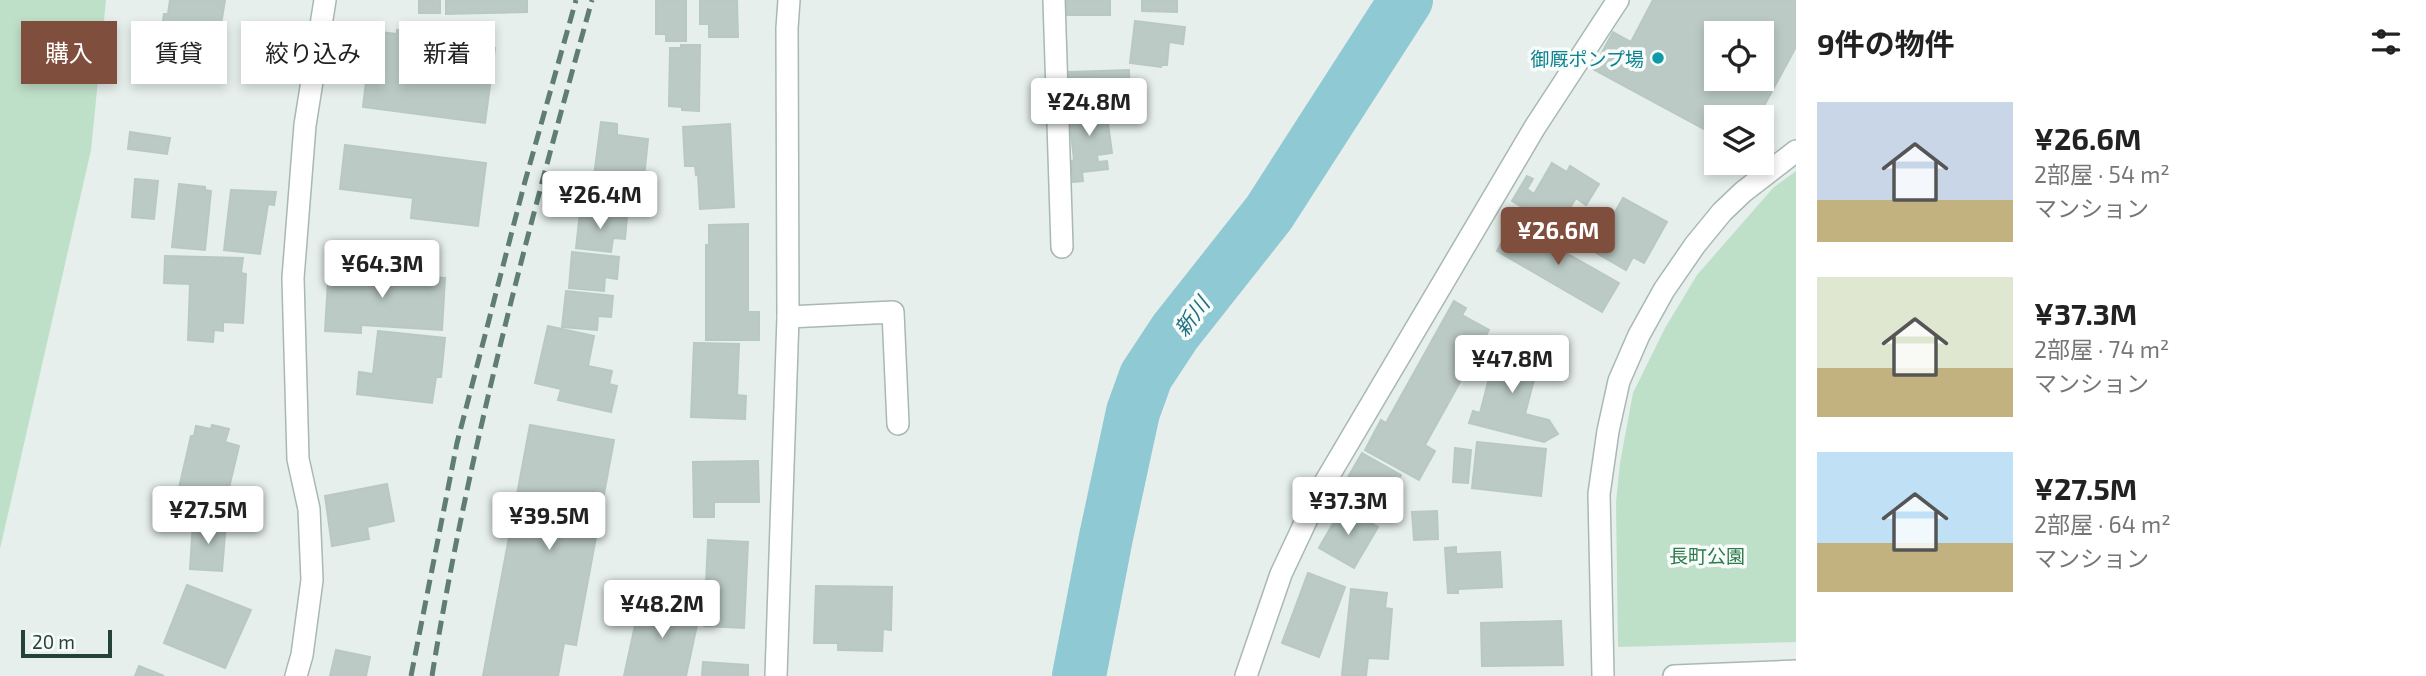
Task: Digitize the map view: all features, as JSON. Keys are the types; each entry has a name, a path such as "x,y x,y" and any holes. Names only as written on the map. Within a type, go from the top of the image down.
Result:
{"street":[{"path":"296,676 302,655 312,580 309,509 298,459 293,278 305,125 325,0"},
{"path":"776,676 788,317 789,0"},
{"path":"1054,0 1062,247"},
{"path":"1246,676 1281,574 1321,489 1535,127 1618,0"},
{"path":"1602,676 1599,494 1608,431 1619,381 1664,290 1695,245 1722,212 1743,192 1796,151"},
{"path":"788,317 893,312 898,424"},
{"path":"1674,676 1796,671"}],"green space":[{"path":"0,0 106,0 104,21 21,21 21,84 98,84 91,150 0,549"},
{"name":"長町公園","path":"1796,171 1796,642 1618,647 1616,502 1633,393 1665,328 1697,275 1773,188"}],"building":[{"path":"170,0 225,0 222,21 163,21 164,14 168,14"},
{"path":"419,0 440,0 440,13 419,13"},
{"path":"446,0 527,0 527,12 446,14"},
{"path":"656,0 686,0 686,41 666,41 666,34 656,34"},
{"path":"700,0 737,0 738,37 709,37 709,24 700,24"},
{"path":"1067,0 1110,0 1110,15 1067,15"},
{"path":"1142,0 1177,0 1177,12 1142,11"},
{"name":"御厩ポンプ場","path":"1653,0 1796,0 1796,47 1774,88 1774,21 1704,21 1704,91 1772,91 1765,105 1704,105 1704,129 1593,69 1613,32 1631,42"},
{"path":"1135,21 1185,27 1183,44 1169,42 1167,65 1161,67 1130,63"},
{"path":"397,30 399,84 490,84 485,123 363,107 366,84 385,84 385,33 397,34"},
{"path":"681,45 700,45 699,111 669,106 670,48 681,48"},
{"path":"1129,70 1130,98 1070,101 1069,72"},
{"path":"1105,102 1112,153 1097,155 1098,162 1107,161 1108,169 1082,172 1083,181 1073,182 1071,161 1074,160 1068,105"},
{"path":"601,122 617,124 617,135 648,139 643,187 634,186 632,200 608,197 609,186 593,184"},
{"path":"730,124 734,207 700,209 698,174 696,175 695,166 685,166 683,127"},
{"path":"130,132 170,138 167,154 128,149"},
{"path":"345,145 486,163 478,226 411,218 413,198 340,189"},
{"path":"1552,163 1567,172 1570,166 1599,184 1586,205 1576,198 1555,233 1523,214 1525,209 1512,201 1527,176 1533,179 1527,189 1534,194"},
{"path":"135,179 158,181 154,219 132,217"},
{"path":"179,184 205,187 205,190 211,191 205,250 172,247"},
{"path":"231,190 276,192 274,205 268,204 260,254 224,250"},
{"path":"1623,198 1667,222 1644,263 1633,257 1626,270 1593,251"},
{"path":"580,212 627,217 625,239 613,238 611,252 576,248"},
{"path":"1513,223 1619,283 1602,312 1497,251"},
{"path":"748,224 748,312 759,312 759,340 706,340 706,245 709,245 709,225"},
{"path":"572,252 619,257 617,279 605,277 604,291 569,288"},
{"path":"165,256 243,258 241,273 246,274 243,323 223,322 223,331 214,330 213,342 188,340 190,284 164,283"},
{"path":"329,263 364,266 364,274 445,278 442,330 361,325 361,333 325,331"},
{"path":"566,291 613,296 611,317 598,316 597,330 562,327"},
{"path":"1454,301 1466,308 1462,315 1489,330 1425,445 1435,451 1419,480 1365,450 1381,420 1386,423"},
{"path":"548,326 594,336 588,366 612,371 609,384 617,386 611,412 558,400 561,389 535,383"},
{"path":"378,331 445,338 441,377 436,377 432,403 357,394 359,372 373,374"},
{"path":"1500,336 1510,339 1508,344 1541,353 1525,414 1549,420 1558,434 1544,442 1469,423 1473,411 1480,413"},
{"path":"694,343 739,344 737,395 746,396 745,419 691,417"},
{"path":"212,425 229,429 225,442 239,446 228,492 224,491 218,516 175,505 191,436 194,436 196,426 211,429"},
{"path":"530,425 614,440 576,645 564,643 558,676 483,676"},
{"path":"1477,442 1546,449 1541,496 1472,488"},
{"path":"1455,448 1471,450 1468,483 1453,482"},
{"path":"1362,453 1401,475 1376,518 1337,496"},
{"path":"758,461 759,502 714,502 714,517 694,517 693,462"},
{"path":"387,484 394,521 367,527 369,539 332,546 325,496"},
{"path":"1343,506 1378,527 1354,568 1319,548"},
{"path":"1437,511 1438,539 1414,540 1412,512"},
{"path":"193,521 226,523 222,571 190,569"},
{"path":"708,540 748,542 744,628 704,626"},
{"path":"1456,547 1456,554 1500,552 1502,587 1458,589 1458,593 1448,593 1445,548"},
{"path":"1308,573 1345,587 1319,657 1282,643"},
{"path":"187,585 251,610 225,668 164,643"},
{"path":"816,586 892,587 891,630 883,629 882,651 838,650 838,643 814,643"},
{"path":"1351,589 1387,593 1385,608 1392,609 1388,659 1368,658 1366,676 1342,675"},
{"path":"641,598 700,611 686,676 624,676"},
{"path":"1561,621 1563,665 1482,666 1481,623"},
{"path":"336,650 370,657 366,676 330,676"},
{"path":"703,662 748,665 748,676 702,676"},
{"path":"139,666 164,676 135,676"}],"waterway":[{"name":"新川","path":"1079,676 1133,412 1146,376 1175,332 1269,213 1406,0"}],"railway":[{"path":"411,676 457,443 524,185 576,0"},
{"path":"432,676 483,420 524,252 592,0"}],"place":[{"name":"御厩ポンプ場","path":"1658,58"}]}
